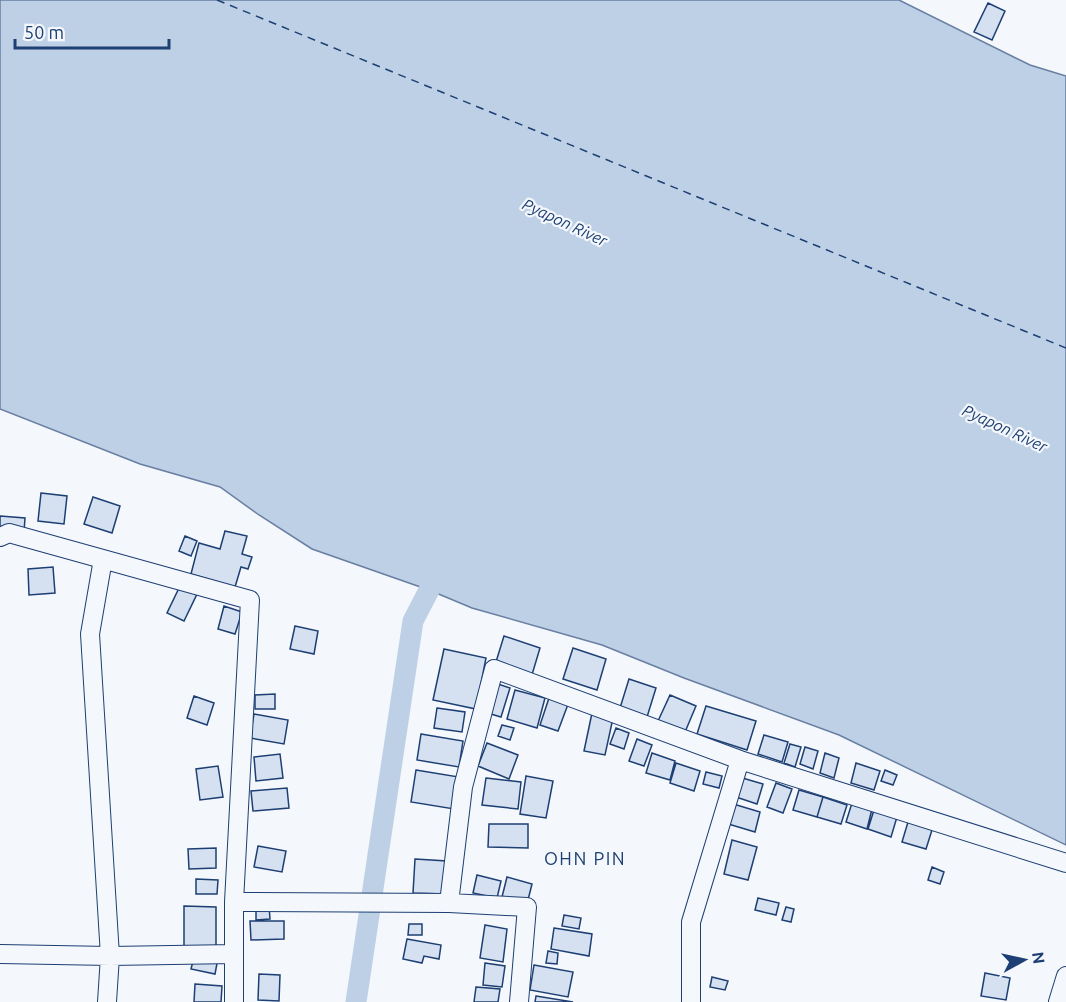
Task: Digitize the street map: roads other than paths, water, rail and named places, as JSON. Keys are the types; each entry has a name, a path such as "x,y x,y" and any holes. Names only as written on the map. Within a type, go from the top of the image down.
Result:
{"street":[{"path":"0,537 9,533 250,600 234,902 234,1002"},
{"path":"103,559 90,634 110,956 106,1002"},
{"path":"449,903 463,787 494,669 740,760 1066,863"},
{"path":"691,1002 690,922 740,760"},
{"path":"234,902 449,903 527,907 519,1002"},
{"path":"0,954 110,956 234,954"},
{"path":"1058,1002 1066,976"}],"water":[{"name":"Pyapon River","path":"0,0 899,0 1030,65 1066,76 1066,845 839,735 602,645 472,608 429,590 312,549 220,487 140,464 0,409"}],"waterway":[{"path":"356,1002 413,621 442,565"}],"district":[{"name":"OHN PIN","path":"585,859"}]}
